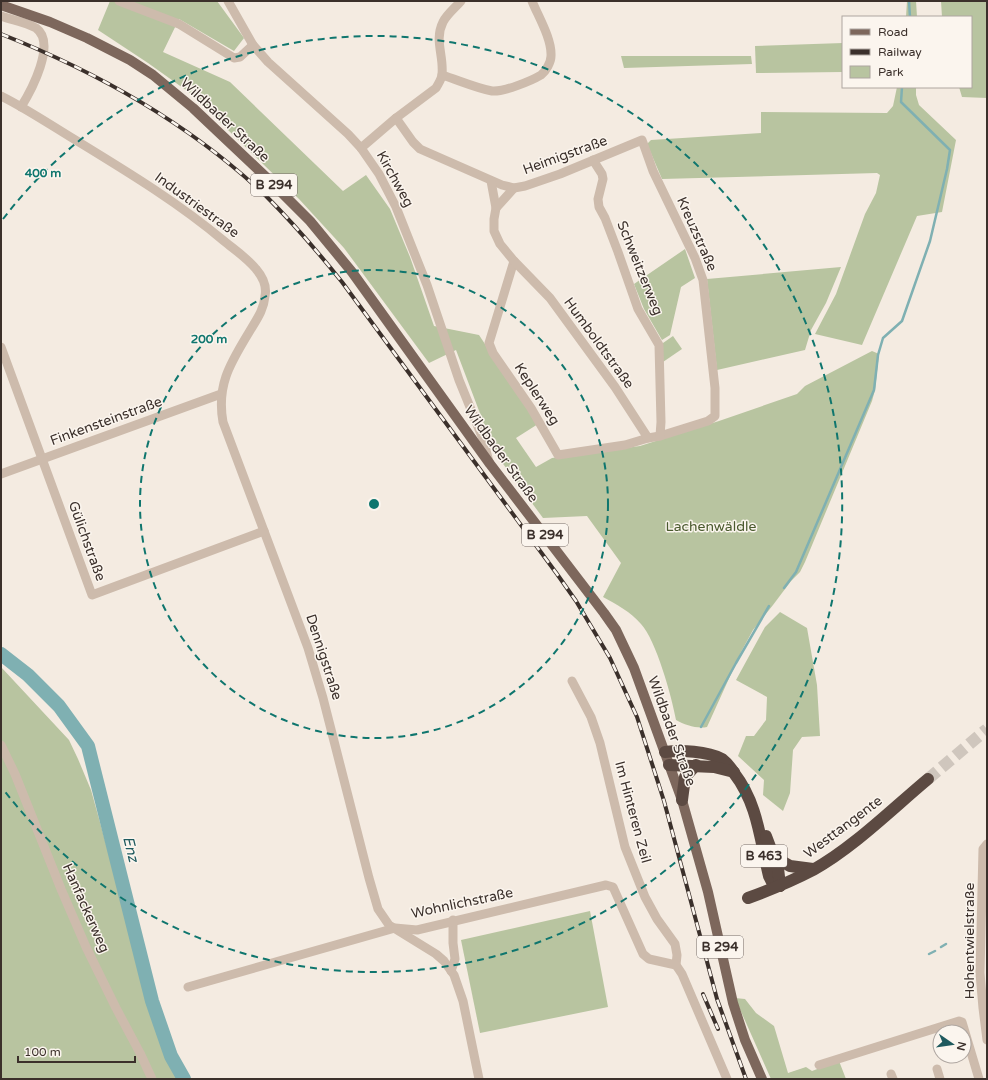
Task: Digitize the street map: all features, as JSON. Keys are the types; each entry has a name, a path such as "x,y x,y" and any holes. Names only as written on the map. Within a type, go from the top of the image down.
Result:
{"highway":[{"name":"B 463","path":"665,752 683,751 717,758 726,762 744,787 758,821 766,835 780,874 780,886 772,882 769,876 758,821"},
{"path":"669,765 714,766 734,772"},
{"path":"682,800 685,777 696,765"},
{"name":"Westtangente","path":"748,898 780,886 814,869 854,841 928,779"},
{"name":"B 463","path":"774,857 790,866 814,869"}],"main road":[{"name":"Wildbader Straße","path":"1,5 50,22 87,38 130,60 153,75 193,108 268,179 310,221 357,278 490,464 592,596 616,630 634,668 682,800 708,892 733,1003 745,1040 762,1079"}],"street":[{"path":"118,1 179,24 234,58 240,57 253,45"},
{"name":"Kirchweg","path":"228,1 253,45 268,62 325,113 361,148 379,174 396,207 427,285 459,380 483,439 490,464"},
{"path":"361,148 396,118 436,88 442,76 438,42 439,33 445,18 461,1"},
{"path":"442,76 494,91 508,88 543,74 551,57 550,46 532,1"},
{"path":"1,16 37,29 43,39 44,46 39,73 21,107"},
{"name":"Industriestraße","path":"1,96 112,163 176,204 218,236 260,273 265,289 264,305 257,320 232,360 221,394"},
{"name":"Heimigstraße","path":"396,118 412,142 420,149 491,181 514,188 525,186 560,174 642,140"},
{"name":"Kreuzstraße","path":"642,140 653,171 695,258 703,280 715,388 715,416 708,421 660,436"},
{"name":"Schweitzerweg","path":"593,160 602,174 603,179 598,199 599,207 618,252 638,308 659,345 660,436"},
{"name":"Humboldtstraße","path":"491,181 496,208 494,219 496,238 514,261 550,298 614,387 648,438"},
{"path":"496,208 514,188"},
{"name":"Keplerweg","path":"514,261 489,342 493,353 532,408 558,455 625,445 648,438"},
{"name":"Gülichstraße","path":"1,347 92,595 264,531"},
{"name":"Finkensteinstraße","path":"1,474 221,394"},
{"name":"Dennigstraße","path":"221,394 222,414 226,432 303,634 323,698 378,909 385,919 395,928 436,954 451,971"},
{"path":"464,427 472,412"},
{"path":"648,438 660,436"},
{"name":"Im Hinteren Zeil","path":"572,680 591,716 600,743 625,847 645,897 657,919 675,944 677,954 676,965 682,974 727,1079"},
{"name":"Hanfackerweg","path":"1,745 15,774 86,947 152,1079"},
{"name":"Hohentwielstraße","path":"987,844 983,849 983,1008 987,1040"},
{"name":"Wohnlichstraße","path":"188,987 395,928 417,930 453,920 606,885 613,887 642,954 649,959 676,965"},
{"path":"453,920 452,943 455,959 451,971 454,975 463,1001 479,1079"},
{"path":"819,1065 959,1021 962,1022 979,1079"},
{"path":"937,1069 940,1079"}],"green space":[{"name":"Lachenwäldle","path":"110,1 217,1 244,38 234,51 179,19 163,52 230,82 343,191 366,175 390,209 410,257 434,326 479,335 538,424 516,438 536,467 552,458 640,446 719,421 797,394 805,386 872,351 879,354 875,390 872,401 805,562 800,572 791,581 753,630 741,652 707,727 691,726 676,720 663,669 647,632 628,612 603,597 621,563 587,516 543,518 495,453 456,350 429,363 344,248 299,199 190,93 98,30"},
{"path":"907,1 916,1 917,16 906,16"},
{"path":"941,1 987,1 987,98 962,97 959,88 972,88 972,16 942,16"},
{"path":"842,43 842,72 756,73 755,46"},
{"path":"621,56 751,56 752,64 624,68"},
{"path":"897,88 916,88 916,95 919,105 956,140 942,212 917,216 862,345 815,334 836,294 865,214 876,193 880,175 877,173 662,179 647,144 651,140 761,133 761,112 887,113 893,106"},
{"path":"685,249 695,278 681,287 670,335 662,340 644,309 634,284"},
{"path":"841,267 826,303 811,330 805,350 717,370 707,279"},
{"path":"673,336 682,349 663,362 663,343"},
{"path":"780,612 807,628 817,685 820,736 802,737 793,750 790,793 783,811 763,795 764,780 738,756 746,736 754,736 766,720 767,697 736,680 765,627"},
{"path":"1,667 69,740 78,759 91,790 151,1006 168,1055 180,1079 1,1079"},
{"path":"590,911 608,1007 480,1033 461,940"},
{"path":"735,998 745,999 756,1013 774,1026 788,1073 806,1067 812,1071 839,1061 846,1079 771,1079"}],"waterway":[{"path":"909,1 910,16"},
{"path":"784,588 796,572 874,390 878,355 883,338 902,321 930,241 947,169 950,150 901,102 902,88"},
{"path":"701,727 769,606"},
{"name":"Enz","path":"1,654 28,675 59,706 88,746 152,1001 171,1056 184,1079"},
{"path":"941,947 946,944"},
{"path":"929,954 935,951"}],"tunnel":[{"path":"928,779 987,729"}],"railway":[{"path":"1,34 72,65 141,102 206,146 237,170 266,196 305,238 342,282 557,574 576,601 610,658 637,717 664,801 717,999 746,1079"},
{"path":"703,994 718,1029"}]}
